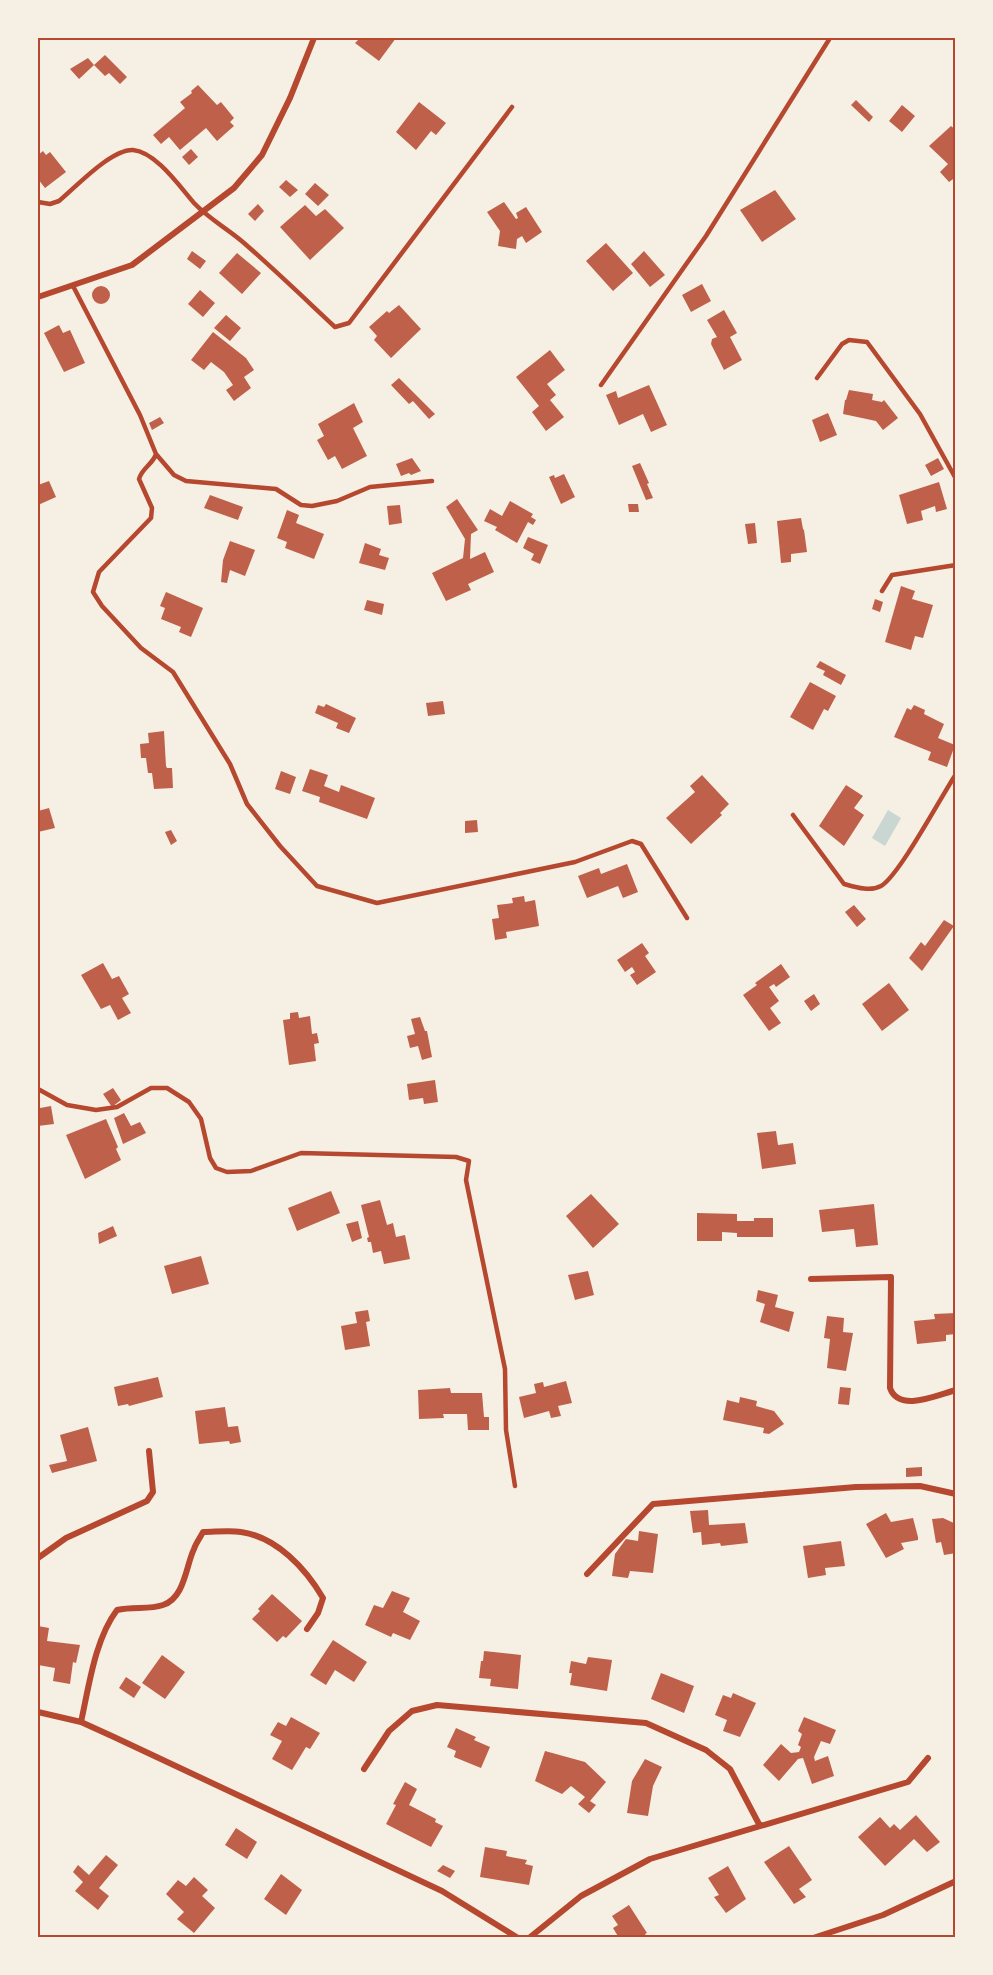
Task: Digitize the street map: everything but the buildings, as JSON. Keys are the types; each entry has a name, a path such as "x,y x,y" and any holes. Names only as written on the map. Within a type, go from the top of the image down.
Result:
{"street":[{"path":"38,297 132,265 234,188 262,155 290,98 314,38"},
{"path":"811,1279 891,1277 890,1388 893,1395 900,1400 911,1401 956,1390"},
{"path":"38,1558 66,1538 147,1501 153,1492 149,1451"},
{"path":"587,1574 653,1504 856,1487 920,1486 956,1494"},
{"path":"81,1722 107,1623 117,1610 130,1606 154,1608 167,1605 185,1580 193,1550 203,1532 240,1531 262,1538 290,1557 312,1578 323,1598 318,1613 307,1629"},
{"path":"364,1769 389,1731 412,1711 436,1704 646,1723 706,1750 730,1768 760,1826"},
{"path":"38,1712 81,1722 442,1891 518,1938"},
{"path":"529,1938 581,1896 650,1858 908,1782 928,1758"},
{"path":"813,1938 883,1914 956,1881"}],"lane":[{"path":"601,385 706,236 830,38"},
{"path":"38,202 50,204 58,201 116,154 134,150 143,152 151,157 202,212 243,242 335,327 348,323 512,107"},
{"path":"73,286 140,416 156,454 174,475 186,482 276,489 301,505 312,506 337,501 370,487 432,481"},
{"path":"817,378 842,344 849,340 867,342 920,414 956,479"},
{"path":"156,454 154,460 141,471 139,479 152,508 151,518 99,572 93,592 102,606 141,648 173,672 230,764 247,804 280,846 317,886 377,903 575,862 632,841 642,844 687,918"},
{"path":"882,591 892,575 956,565"},
{"path":"793,815 844,884 865,889 881,886 897,868 956,774"},
{"path":"38,1089 67,1105 96,1110 117,1107 151,1088 167,1088 189,1102 201,1119 210,1158 216,1168 227,1172 251,1171 301,1153 456,1157 469,1161 466,1180 505,1369 506,1430 515,1486"}],"shaded area":[{"path":"888,810 901,818 885,846 872,838"}]}
